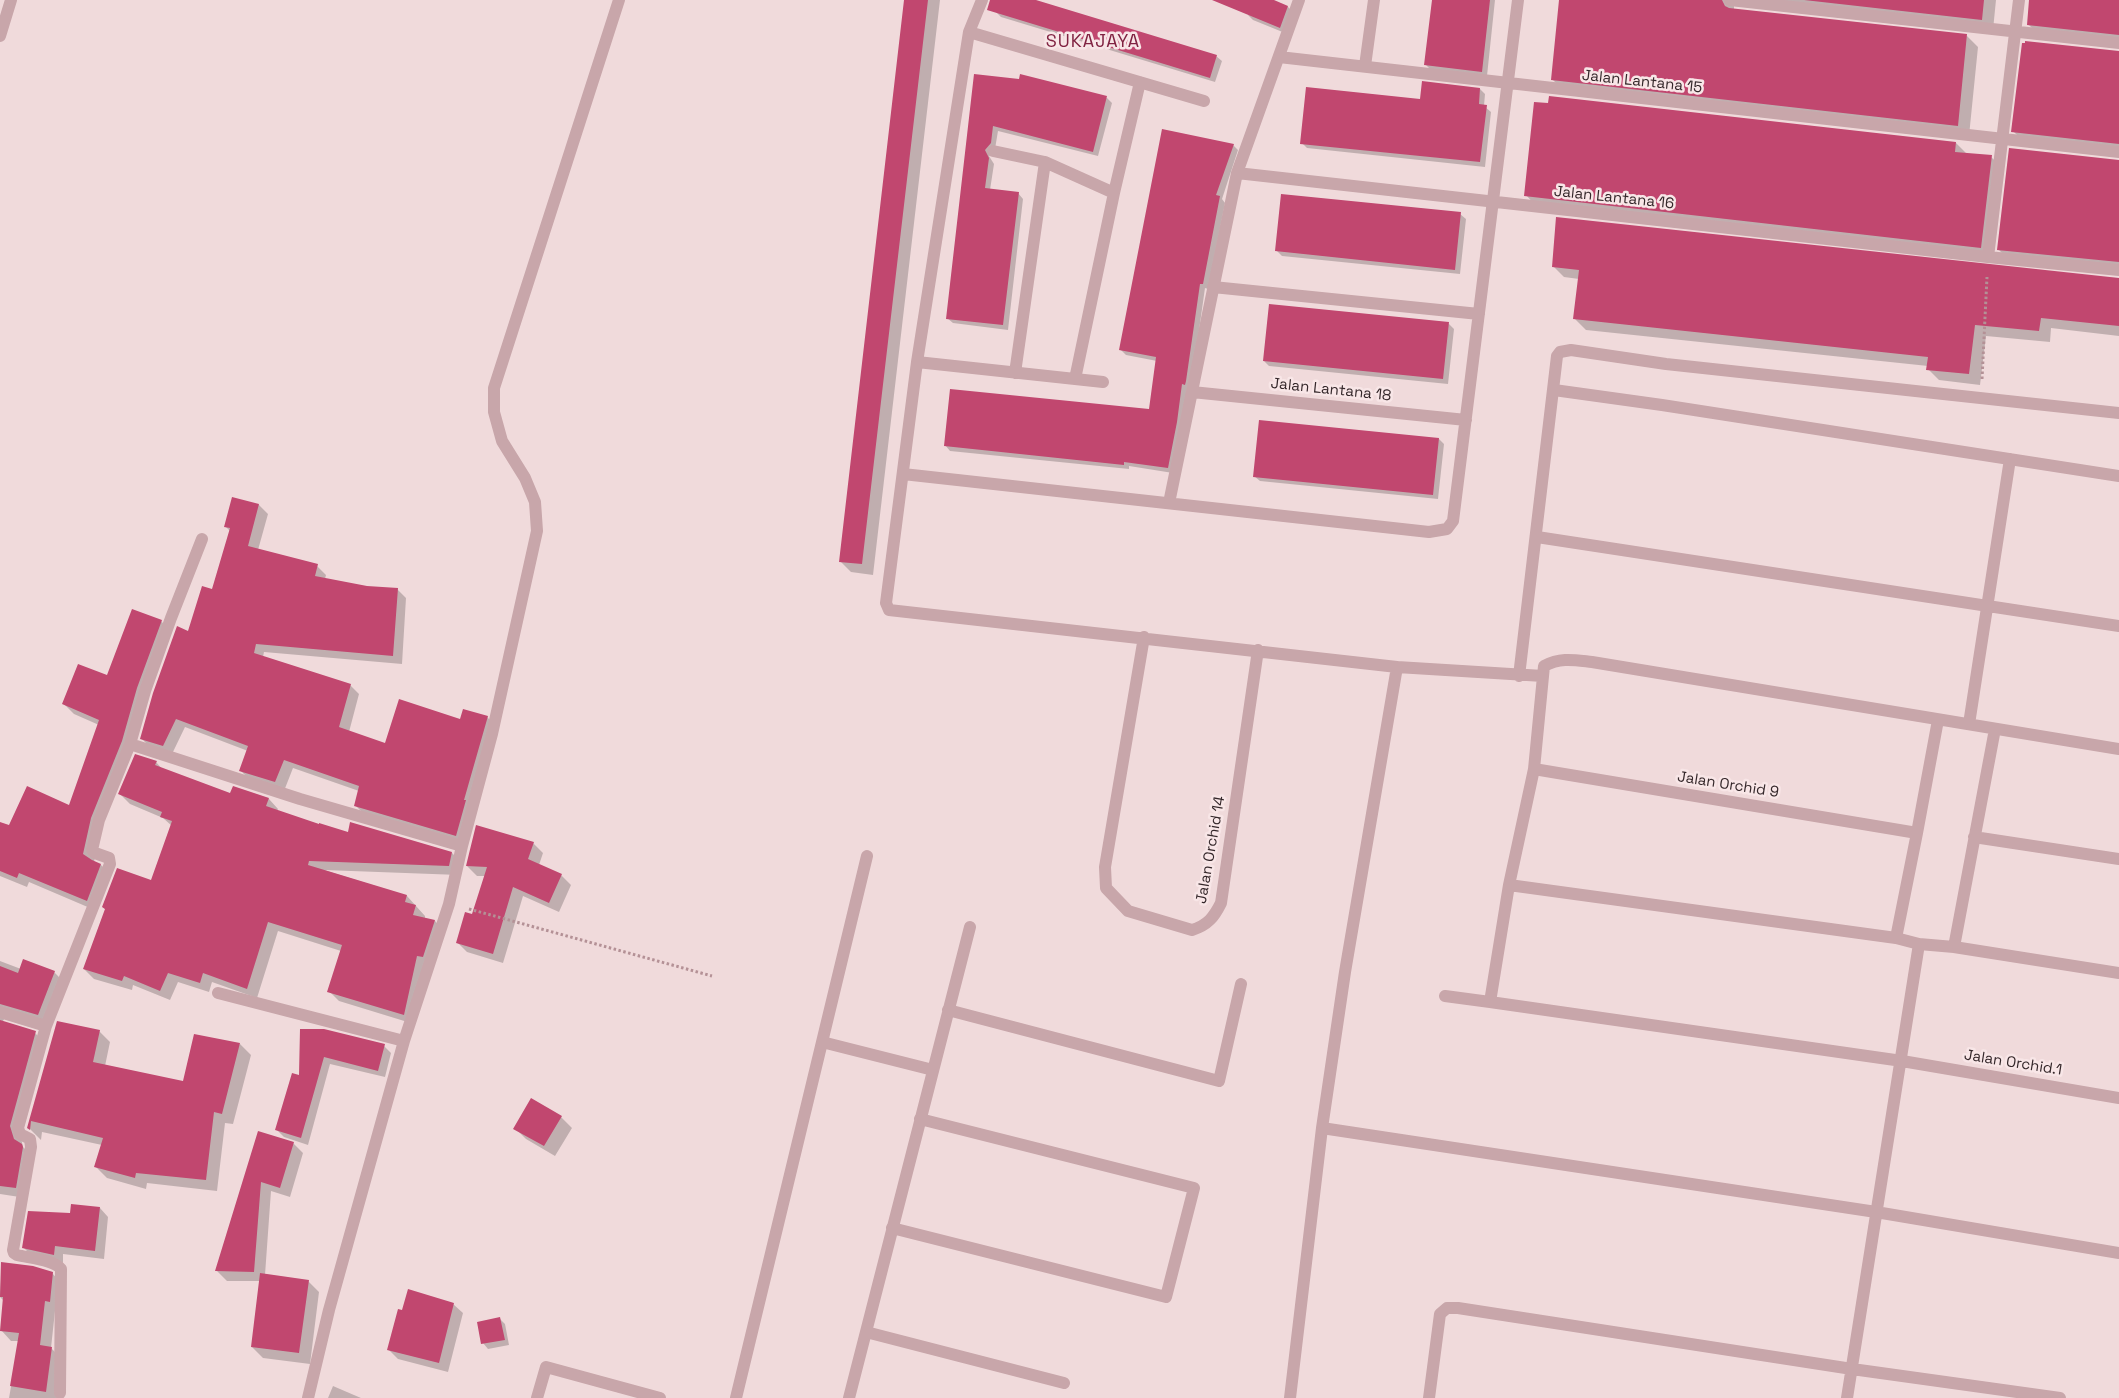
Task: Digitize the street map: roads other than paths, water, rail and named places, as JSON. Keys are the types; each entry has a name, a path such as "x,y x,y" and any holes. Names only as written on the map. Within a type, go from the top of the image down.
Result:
{"street":[{"path":"0,36 11,0"},
{"path":"308,1398 330,1310 404,1041 449,904 462,846 492,734 537,531 535,502 525,478 502,441 494,412 494,388 619,0"},
{"path":"982,0 969,32 917,362 886,603 889,610 1397,666 1519,676 1542,676"},
{"path":"1169,503 1237,173 1298,0"},
{"path":"1365,66 1374,0"},
{"path":"903,474 1438,532 1447,529 1453,521 1518,0"},
{"path":"1730,0 2119,43"},
{"path":"1988,257 2019,0"},
{"path":"969,32 1204,102"},
{"name":"Jalan Lantana 15","path":"1279,57 2119,152"},
{"path":"1075,380 1114,193 1140,82"},
{"path":"993,150 1045,162 1114,193"},
{"path":"1015,373 1045,162"},
{"name":"Jalan Lantana 16","path":"1237,173 2119,270"},
{"path":"1213,287 1479,314"},
{"path":"1519,676 1560,352 1571,350 1666,364 2119,413"},
{"path":"917,362 1103,382"},
{"path":"1554,390 2119,476"},
{"name":"Jalan Lantana 18","path":"1192,392 1466,420"},
{"path":"1969,724 1986,604 2010,459"},
{"path":"1537,537 1986,604 2119,626"},
{"path":"60,1393 60,1269 56,1264 15,1254 12,1247 31,1147 30,1139 20,1134 18,1128 46,1026 110,864 109,858 96,853 92,848 100,820 130,744 145,691 202,539"},
{"name":"Jalan Orchid 14","path":"1144,637 1105,867 1106,888 1128,911 1192,930 1201,928 1213,919 1221,903 1258,650"},
{"path":"1490,1002 1509,885 1534,769 1541,715 1544,666 1564,659 2119,749"},
{"path":"1290,1398 1322,1128 1345,972 1397,666"},
{"path":"1896,938 1938,720"},
{"path":"1954,947 1995,729"},
{"path":"130,744 300,799 462,846"},
{"name":"Jalan Orchid 9","path":"1534,769 1917,833"},
{"path":"1974,837 2119,859"},
{"path":"736,1398 866,856"},
{"path":"1509,885 1896,938 1919,944 1954,947 2119,973"},
{"path":"849,1398 970,926"},
{"path":"1847,1398 1902,1061 1919,944"},
{"path":"948,1010 1219,1081 1242,984"},
{"path":"218,993 404,1041"},
{"name":"Jalan Orchid.1","path":"1445,996 1902,1061 2119,1098"},
{"path":"0,1012 46,1026"},
{"path":"822,1042 933,1070"},
{"path":"892,1228 1166,1297 1194,1188 920,1119"},
{"path":"1322,1128 1876,1212 2119,1253"},
{"path":"1429,1398 1440,1314 1447,1308 1458,1308 1852,1369 2060,1398"},
{"path":"866,1332 1064,1383"},
{"path":"537,1398 546,1367 660,1398"}],"district":[{"name":"SUKAJAYA","path":"1093,42"}]}
